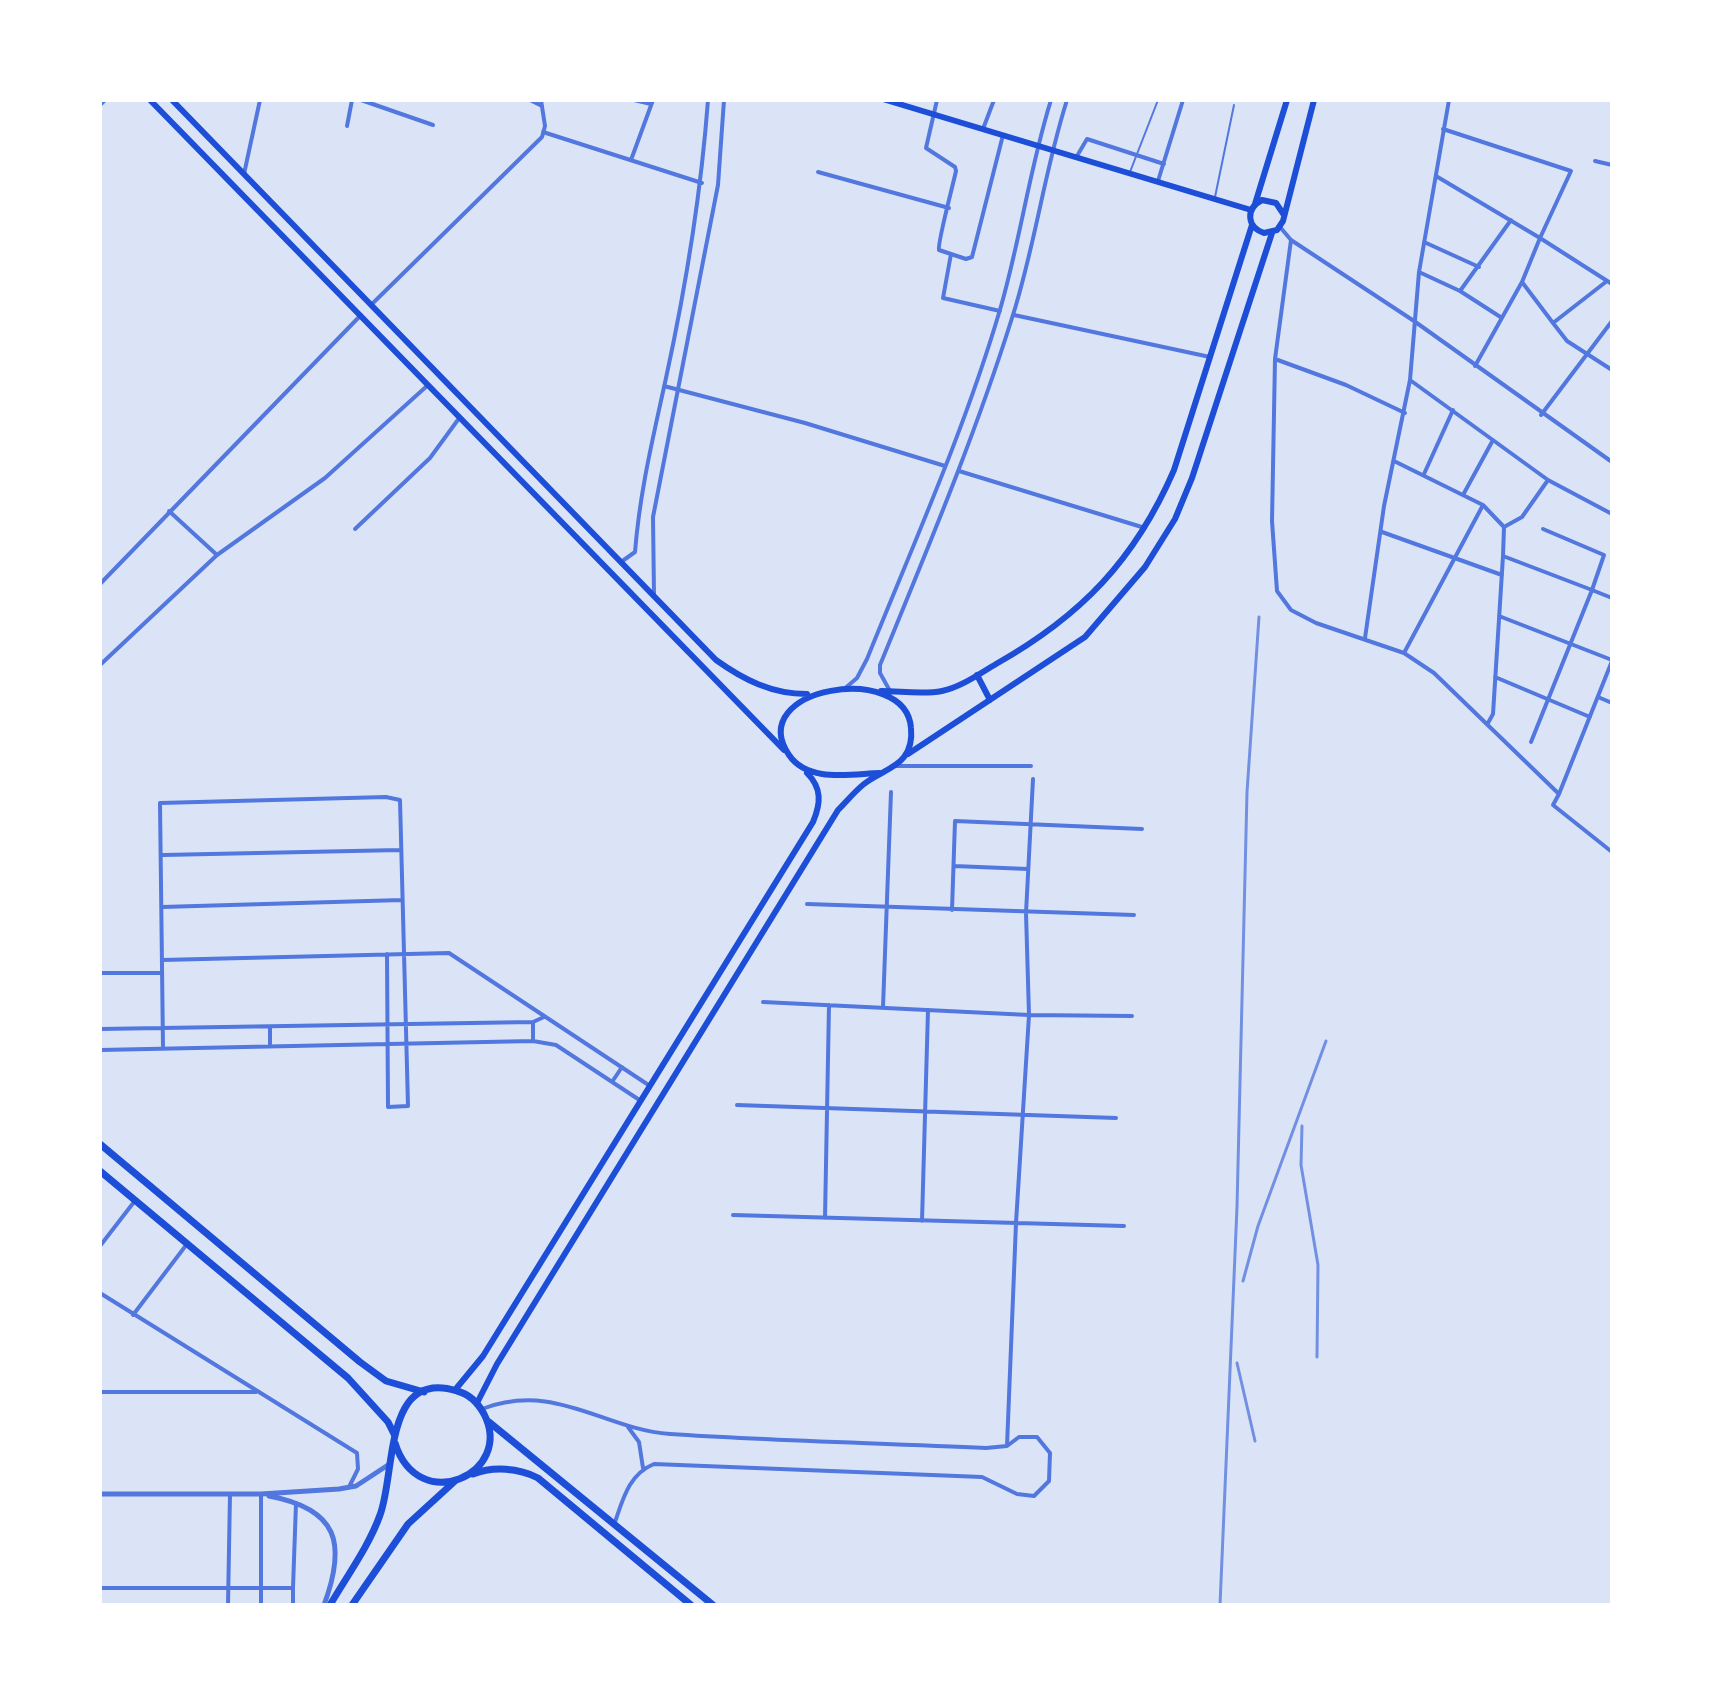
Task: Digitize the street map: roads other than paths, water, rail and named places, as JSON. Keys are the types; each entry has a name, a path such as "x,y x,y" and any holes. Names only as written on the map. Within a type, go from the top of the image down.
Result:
{"main road":[{"path":"150,100 814,780 819,793 820,807 813,822 483,1356 455,1390"},
{"path":"172,100 716,660 733,673 776,691 810,694 871,690 941,691 977,675 1038,640 1073,614 1103,583 1145,528 1174,470 1212,358 1252,225 1253,207 1287,100"},
{"path":"886,100 1215,198 1253,207 1269,200 1281,208 1284,215"},
{"path":"479,1406 497,1364 838,810 880,773 1085,637 1119,601 1175,519 1219,404 1272,233 1280,227 1284,215 1314,100"},
{"path":"1252,225 1257,231 1272,233"},
{"path":"361,315 372,304"},
{"path":"977,675 990,700"},
{"path":"871,690 895,699 904,708 911,730 905,756"},
{"path":"788,754 784,742 786,716 799,699 810,694"},
{"path":"801,768 814,773 880,773"},
{"path":"661,1068 674,1076"},
{"path":"100,1144 386,1381 424,1392 455,1390 479,1406 504,1437 615,1522 713,1605"},
{"path":"100,1171 348,1378 388,1422 406,1467 416,1476 429,1481 455,1481"},
{"path":"327,1605 379,1518 400,1413 424,1392"},
{"path":"467,1476 485,1457 489,1431 486,1418"},
{"path":"352,1605 408,1524 455,1481 498,1469 527,1472 538,1478 691,1605"}],"street":[{"path":"100,105 105,100"},
{"path":"244,174 260,100"},
{"path":"347,126 352,100"},
{"path":"361,100 433,125"},
{"path":"372,304 542,137 542,103 530,100"},
{"path":"631,160 652,102 634,100"},
{"path":"621,562 635,552 644,464 664,386 702,183 708,100"},
{"path":"654,595 653,517 660,468 681,388 718,185 724,100"},
{"path":"937,100 926,148 955,167 949,208 937,243 939,250 972,257 1003,135"},
{"path":"983,129 994,100"},
{"path":"841,692 857,678 867,659 945,466 1000,311 1037,145 1051,100"},
{"path":"890,691 880,673 880,665 959,471 1014,315 1051,149 1067,100"},
{"path":"1158,181 1183,100"},
{"path":"1365,638 1394,461 1405,413 1419,272 1449,100"},
{"path":"1443,129 1571,171 1522,282 1475,366"},
{"path":"543,132 702,183"},
{"path":"1077,156 1087,139 1164,164"},
{"path":"1595,161 1612,165"},
{"path":"818,172 949,208"},
{"path":"1435,176 1609,282 1553,323"},
{"path":"1460,291 1511,220"},
{"path":"1280,227 1291,240 1414,321 1541,415 1612,462"},
{"path":"1291,240 1275,359 1272,521 1277,591 1291,610 1316,623 1404,653 1434,673 1559,794"},
{"path":"1424,242 1479,267"},
{"path":"951,254 943,298 1000,311"},
{"path":"1419,272 1460,291 1502,318"},
{"path":"1522,282 1567,341 1612,370"},
{"path":"100,584 361,315"},
{"path":"1014,315 1212,358"},
{"path":"1541,415 1612,321"},
{"path":"1275,359 1346,385 1405,413"},
{"path":"1410,380 1548,480 1612,514"},
{"path":"100,665 217,555 325,478 428,385"},
{"path":"664,386 681,388 945,466"},
{"path":"1423,474 1453,410"},
{"path":"355,529 430,458 460,417"},
{"path":"1463,495 1493,440"},
{"path":"1394,461 1483,505 1504,527 1493,714 1488,723"},
{"path":"959,471 1145,528"},
{"path":"1504,527 1522,517 1548,480"},
{"path":"1404,653 1483,505"},
{"path":"169,511 217,555"},
{"path":"1531,742 1604,555 1543,529"},
{"path":"1382,532 1502,575"},
{"path":"1503,556 1612,598"},
{"path":"1499,616 1612,660 1553,805 1612,851"},
{"path":"1495,677 1590,717"},
{"path":"1598,697 1612,703"},
{"path":"892,766 1031,766"},
{"path":"1007,1446 1029,1015 1026,913 1033,779"},
{"path":"883,1007 891,792"},
{"path":"163,1048 160,803 386,797 400,800 408,1106 388,1107 387,954"},
{"path":"952,910 955,821 1142,829"},
{"path":"162,855 400,850"},
{"path":"954,866 1028,869"},
{"path":"162,907 402,900"},
{"path":"807,904 1134,915"},
{"path":"162,960 449,953 650,1086"},
{"path":"100,973 163,973"},
{"path":"763,1002 1029,1015 1132,1016"},
{"path":"825,1219 829,1005"},
{"path":"922,1221 928,1010"},
{"path":"100,1029 533,1022 545,1016"},
{"path":"533,1022 533,1041"},
{"path":"270,1027 270,1046"},
{"path":"100,1050 533,1041 556,1045 641,1101"},
{"path":"612,1082 622,1067"},
{"path":"737,1105 1116,1118"},
{"path":"100,1246 135,1200"},
{"path":"733,1215 1124,1226"},
{"path":"133,1315 187,1244"},
{"path":"100,1293 357,1453 358,1469 349,1487"},
{"path":"100,1392 258,1392"},
{"path":"479,1406 527,1400 579,1408 627,1425 666,1434 1007,1446 1019,1437 1037,1437 1050,1453 1049,1481 1034,1496 1017,1494 982,1477 670,1465 643,1468 630,1483 615,1522"},
{"path":"627,1425 639,1442 643,1468"},
{"path":"100,1494 261,1494 349,1487 371,1477 393,1460"},
{"path":"228,1605 230,1494"},
{"path":"261,1494 296,1501 317,1512 333,1534 336,1561 327,1605"},
{"path":"261,1494 261,1605"},
{"path":"293,1605 296,1501"},
{"path":"100,1588 293,1588"}],"lane":[{"path":"1130,173 1158,100"},
{"path":"1215,198 1234,105"}],"railway":[{"path":"1220,1605 1237,1207 1247,792 1259,617"},
{"path":"1243,1281 1258,1226 1326,1041"},
{"path":"1302,1126 1301,1165 1318,1265 1317,1357"},
{"path":"1237,1363 1255,1441"}]}
